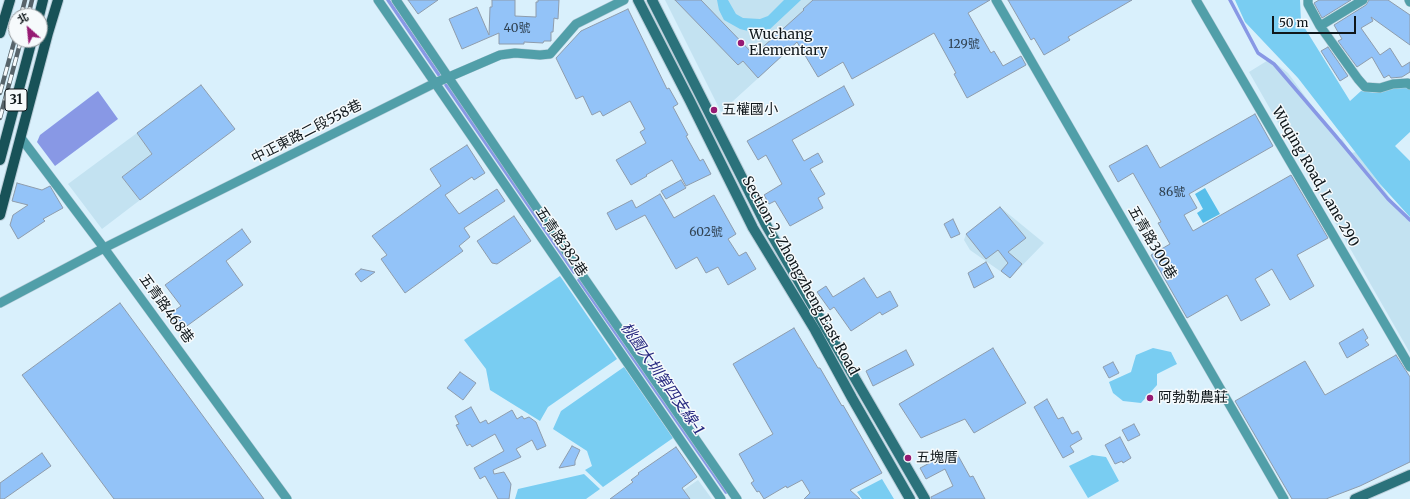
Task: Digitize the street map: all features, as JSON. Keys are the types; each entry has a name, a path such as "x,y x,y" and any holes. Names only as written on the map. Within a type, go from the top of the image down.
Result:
{"main road":[{"path":"0,33 10,0"},
{"path":"0,215 58,0"},
{"name":"Section 2, Zhongzheng East Road","path":"638,0 753,228 815,330 910,499"},
{"name":"Section 2, Zhongzheng East Road","path":"652,0 766,225 925,499"},
{"name":"31","path":"0,160 30,48"},
{"path":"1355,499 1410,475"}],"street":[{"name":"五青路382巷","path":"378,0 721,499"},
{"name":"五青路382巷","path":"396,0 580,272 737,499"},
{"name":"中正東路二段558巷","path":"0,303 104,248 448,77 500,55 515,53 540,55 550,54 576,24 624,0"},
{"name":"五青路300巷","path":"996,0 1284,499"},
{"name":"Wuqing Road, Lane 290","path":"1196,0 1410,367"},
{"path":"1308,0 1308,4 1320,26 1358,79 1366,87 1380,88 1393,84 1408,83 1410,85"},
{"path":"1320,26 1363,0"},
{"name":"五青路468巷","path":"21,138 104,248 287,499"}],"shaded area":[{"name":"Wuchang Elementary","path":"665,0 844,0 721,112"},
{"path":"717,0 728,0 736,14 743,18 760,19 768,16 784,0 801,0 770,29 748,31 740,29 724,20 719,10"},
{"path":"1235,0 1300,0 1301,22 1350,101 1361,91 1377,93 1399,86 1410,89 1410,132 1395,146 1410,161 1410,217 1380,184 1298,78 1245,22"},
{"path":"1270,59 1288,73 1338,141 1342,139 1351,153 1356,152 1405,218 1410,220 1410,353 1249,72"},
{"path":"98,91 118,119 55,166 37,142 40,135"},
{"path":"137,133 152,154 122,177 140,200 102,229 68,184"},
{"path":"1205,188 1220,214 1203,223 1197,213 1203,209 1195,194"},
{"path":"1000,207 1044,243 1010,278 970,250 964,240 966,234"},
{"path":"560,276 617,359 548,407 540,421 490,390 486,369 464,340"},
{"path":"1153,348 1171,352 1177,364 1157,374 1157,385 1141,403 1123,401 1113,393 1109,382 1131,372 1136,355"},
{"path":"624,367 673,438 603,487 585,470 592,466 587,451 553,429 561,411"},
{"path":"1092,455 1106,457 1119,481 1088,498 1069,466"},
{"path":"584,474 600,489 586,499 515,499 518,489"},
{"path":"882,479 894,499 862,499 857,492"},
{"path":"698,480 712,499 671,499"}],"building":[{"path":"408,0 438,0 418,14"},
{"path":"492,0 515,0 515,16 536,17 536,2 538,2 538,0 559,0 558,19 554,18 551,41 544,41 543,43 524,42 524,44 499,44 499,33 462,49 449,19 477,7 489,35 490,7 492,7"},
{"path":"675,0 701,0 754,55 813,0 990,0 968,13 991,53 994,51 1003,66 1021,56 1026,65 967,98 954,74 956,73 934,33 852,79 843,62 818,77 797,42 758,78 743,61 738,65"},
{"path":"1008,0 1132,0 1068,37 1070,40 1044,55 1034,38 1031,40"},
{"path":"1319,0 1351,0 1322,18 1314,3"},
{"path":"1369,0 1388,0 1410,15 1410,45 1371,17 1373,21 1361,28 1380,55 1390,48 1402,67 1410,62 1410,72 1402,77 1391,78 1389,75 1384,78 1372,57 1357,67 1338,41 1342,39 1334,25 1366,5"},
{"path":"628,9 667,89 669,88 678,104 673,107 688,135 686,136 700,161 703,159 711,174 686,186 672,160 631,185 616,160 646,143 640,132 645,129 630,101 603,116 600,111 592,115 583,96 576,99 556,58 581,31"},
{"path":"1328,47 1348,76 1340,81 1321,51"},
{"path":"201,85 235,129 140,200 122,177 152,154 137,133"},
{"path":"844,86 854,105 792,140 804,161 818,153 823,162 810,169 825,194 818,198 823,208 790,226 775,201 769,204 764,195 782,184 766,155 758,160 747,141"},
{"path":"1255,114 1273,146 1189,194 1197,208 1184,215 1193,231 1291,175 1328,238 1297,255 1314,286 1290,300 1272,269 1255,279 1270,305 1241,321 1227,295 1187,318 1151,255 1170,244 1158,223 1161,222 1133,173 1118,182 1109,166 1147,145 1160,168"},
{"path":"467,145 485,173 474,180 472,177 445,195 459,214 497,189 505,201 464,228 470,237 459,246 463,251 405,293 381,259 387,255 372,236 441,186 430,169"},
{"path":"681,180 686,188 666,199 661,191"},
{"path":"17,183 42,190 50,186 63,208 43,219 45,221 18,239 10,225 13,215 28,205 12,201"},
{"path":"660,194 674,218 714,195 736,234 728,239 739,256 746,252 756,269 728,285 718,267 706,273 697,257 676,269 645,215 616,230 607,213 632,200 636,208"},
{"path":"1000,207 1026,238 1008,252 1022,264 1010,278 1001,271 1008,263 998,250 986,259 966,234"},
{"path":"514,216 531,241 497,264 492,263 477,241"},
{"path":"953,219 960,234 951,238 944,224"},
{"path":"242,229 251,242 226,261 243,285 180,331 168,315 181,306 165,285"},
{"path":"986,262 994,277 974,288 968,273"},
{"path":"361,269 375,272 361,282 355,274"},
{"path":"864,278 877,298 890,291 898,306 882,315 880,312 851,331 834,307 830,310 817,292 826,286 833,297"},
{"path":"120,303 264,499 114,499 22,375"},
{"path":"794,328 842,406 843,405 882,473 850,490 860,499 804,499 810,493 802,480 787,488 786,486 764,499 751,483 754,481 739,454 773,434 733,364"},
{"path":"1363,329 1368,338 1365,340 1369,345 1347,358 1339,343"},
{"path":"993,348 1026,403 974,433 965,419 921,438 899,404"},
{"path":"906,350 914,365 873,386 866,371"},
{"path":"1396,355 1410,377 1410,462 1360,486 1326,499 1292,499 1235,401 1305,361 1325,395"},
{"path":"1113,362 1119,373 1109,378 1103,367"},
{"path":"460,372 476,383 463,400 447,388"},
{"path":"1047,399 1058,419 1063,417 1072,434 1078,431 1082,439 1070,446 1074,452 1063,458 1034,407"},
{"path":"471,407 480,423 486,420 488,424 512,410 517,419 522,416 524,419 529,417 536,422 546,446 537,450 532,440 516,449 521,457 493,470 494,474 504,472 511,484 509,499 498,499 485,476 480,479 474,468 504,451 495,434 472,447 470,444 467,446 456,425 459,424 455,416"},
{"path":"1134,424 1140,435 1128,441 1122,430"},
{"path":"1120,437 1131,458 1123,463 1122,461 1115,464 1105,445"},
{"path":"572,446 580,450 575,461 575,465 559,468"},
{"path":"676,447 697,477 682,488 690,499 610,499 633,482 631,480 639,474 638,473"},
{"path":"955,450 970,477 973,476 985,499 931,499 931,497 953,486 945,469 926,479 920,468"},
{"path":"42,453 51,466 4,499 0,499 0,483"}],"waterway":[{"name":"桃園大圳第四支線-1","path":"388,0 439,75"},
{"path":"1230,0 1258,53 1274,64 1388,199 1410,220"},
{"name":"桃園大圳第四支線-1","path":"446,85 574,272"},
{"name":"桃園大圳第四支線-1","path":"579,280 726,492"}],"railway":[{"path":"23,8 25,0"},
{"path":"30,8 32,0"},
{"path":"0,93 12,48"},
{"path":"0,118 19,48"}],"place":[{"name":"Wuchang Elementary","path":"741,43"},
{"name":"五權國小","path":"714,110"},
{"name":"阿勃勒農莊","path":"1150,398"},
{"name":"五塊厝","path":"908,458"}]}
